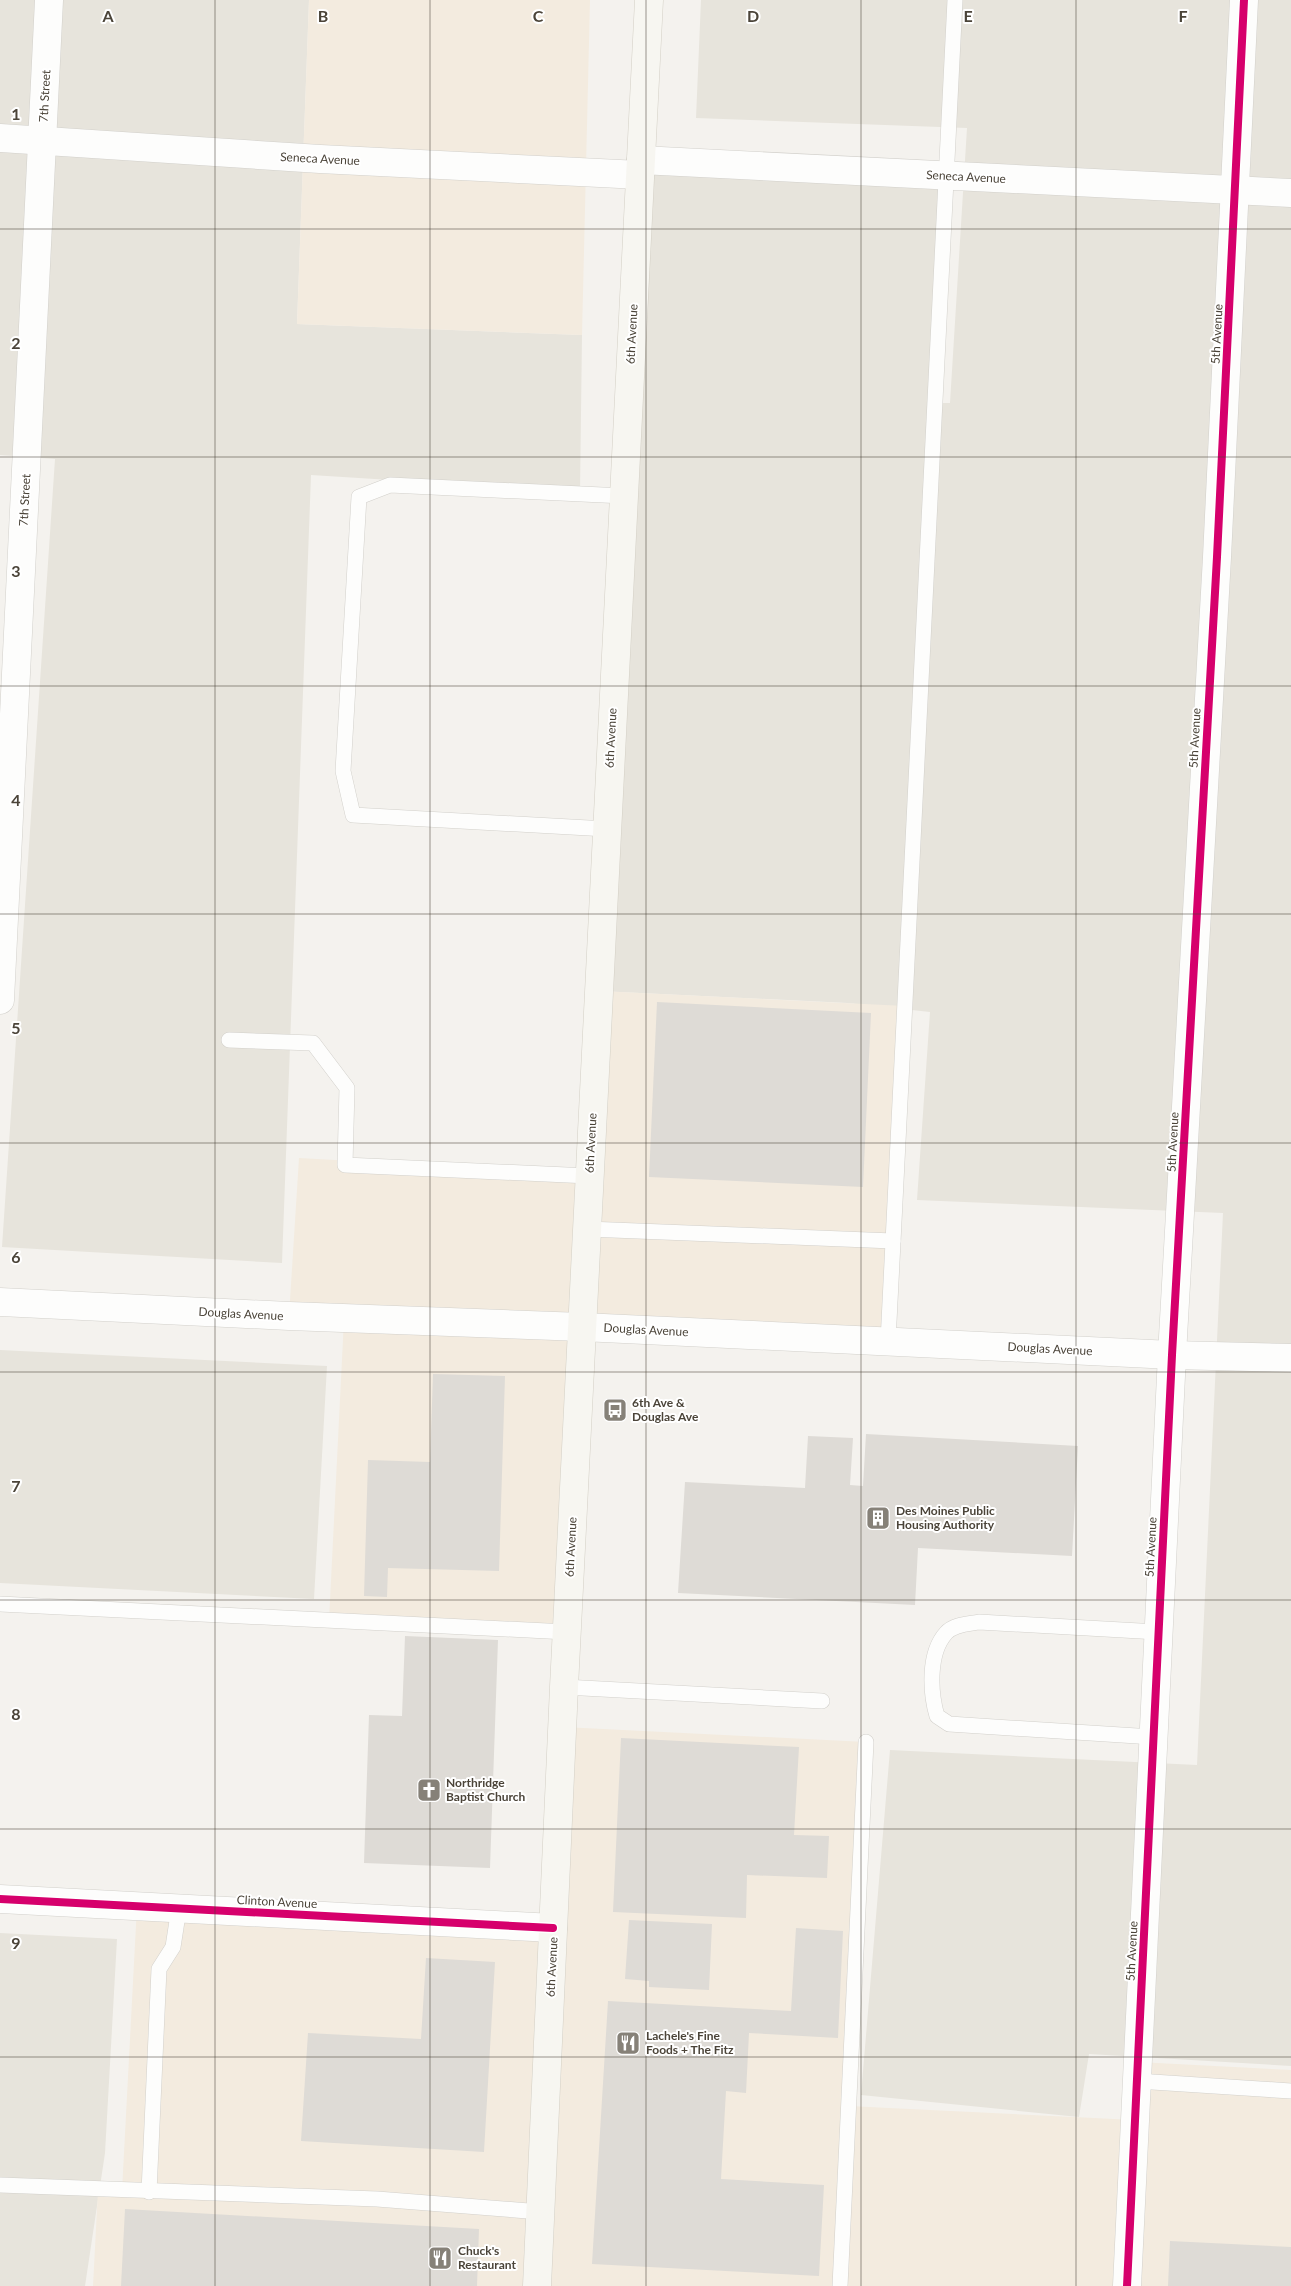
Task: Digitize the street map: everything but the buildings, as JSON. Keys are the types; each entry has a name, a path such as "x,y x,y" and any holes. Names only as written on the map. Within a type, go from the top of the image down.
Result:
{"main road":[{"name":"6th Avenue","path":"538,2286 564,1687 649,0"}],"street":[{"name":"7th Street","path":"0,1000 50,0"},
{"name":"5th Avenue","path":"1127,2286 1172,1355 1244,0"},
{"name":"Seneca Avenue","path":"0,138 320,159 947,176 1291,193"},
{"name":"Douglas Avenue","path":"0,1302 1172,1355 1291,1358"},
{"name":"Clinton Avenue","path":"0,1899 554,1928"}],"lane":[{"path":"888,1342 955,0"},
{"path":"607,829 353,815 343,771 343,761 359,498 390,485 624,496"},
{"path":"229,1040 312,1043 347,1088 344,1165 589,1176"},
{"path":"587,1228 893,1241"},
{"path":"0,1604 567,1632"},
{"path":"1153,1738 949,1724 937,1716 931,1697 933,1659 946,1633 961,1624 980,1622 1158,1632"},
{"path":"564,1687 822,1701"},
{"path":"840,2286 866,1742"},
{"path":"148,2192 159,1969 174,1947 179,1908"},
{"path":"1137,2081 1291,2091"},
{"path":"0,2185 148,2192 377,2199 541,2212"}],"shaded area":[{"path":"0,0 309,0 297,324 582,335 580,492 311,475 282,1263 2,1247 55,459 0,455"},
{"path":"309,0 590,0 582,335 297,324"},
{"path":"701,0 1291,0 1291,2066 1089,2054 1079,2117 861,2095 890,1750 1197,1765 1223,1213 917,1200 930,1012 848,1003 599,991 641,160 947,176 936,403 950,403 967,128 696,118"},
{"path":"599,991 905,1006 888,1342 582,1327 567,1632 329,1621 344,1319 289,1316 299,1158 589,1174"},
{"path":"0,1350 327,1366 314,1599 0,1583"},
{"path":"563,1727 866,1742 848,2106 1135,2120 1138,2062 1291,2070 1291,2286 93,2286 98,2190 122,2191 137,1906 553,1928"},
{"path":"0,1933 117,1939 105,2153 85,2286 0,2286"}],"cycle path":[{"path":"1127,2286 1172,1355 1217,557 1244,0"},
{"path":"0,1899 553,1928"}],"place":[{"name":"6th Ave & Douglas Ave","path":"615,1410"},
{"name":"Des Moines Public Housing Authority","path":"878,1518"},
{"name":"Northridge Baptist Church","path":"429,1790"},
{"name":"Lachele's Fine Foods + The Fitz","path":"628,2043"},
{"name":"Chuck's Restaurant","path":"440,2258"}]}
